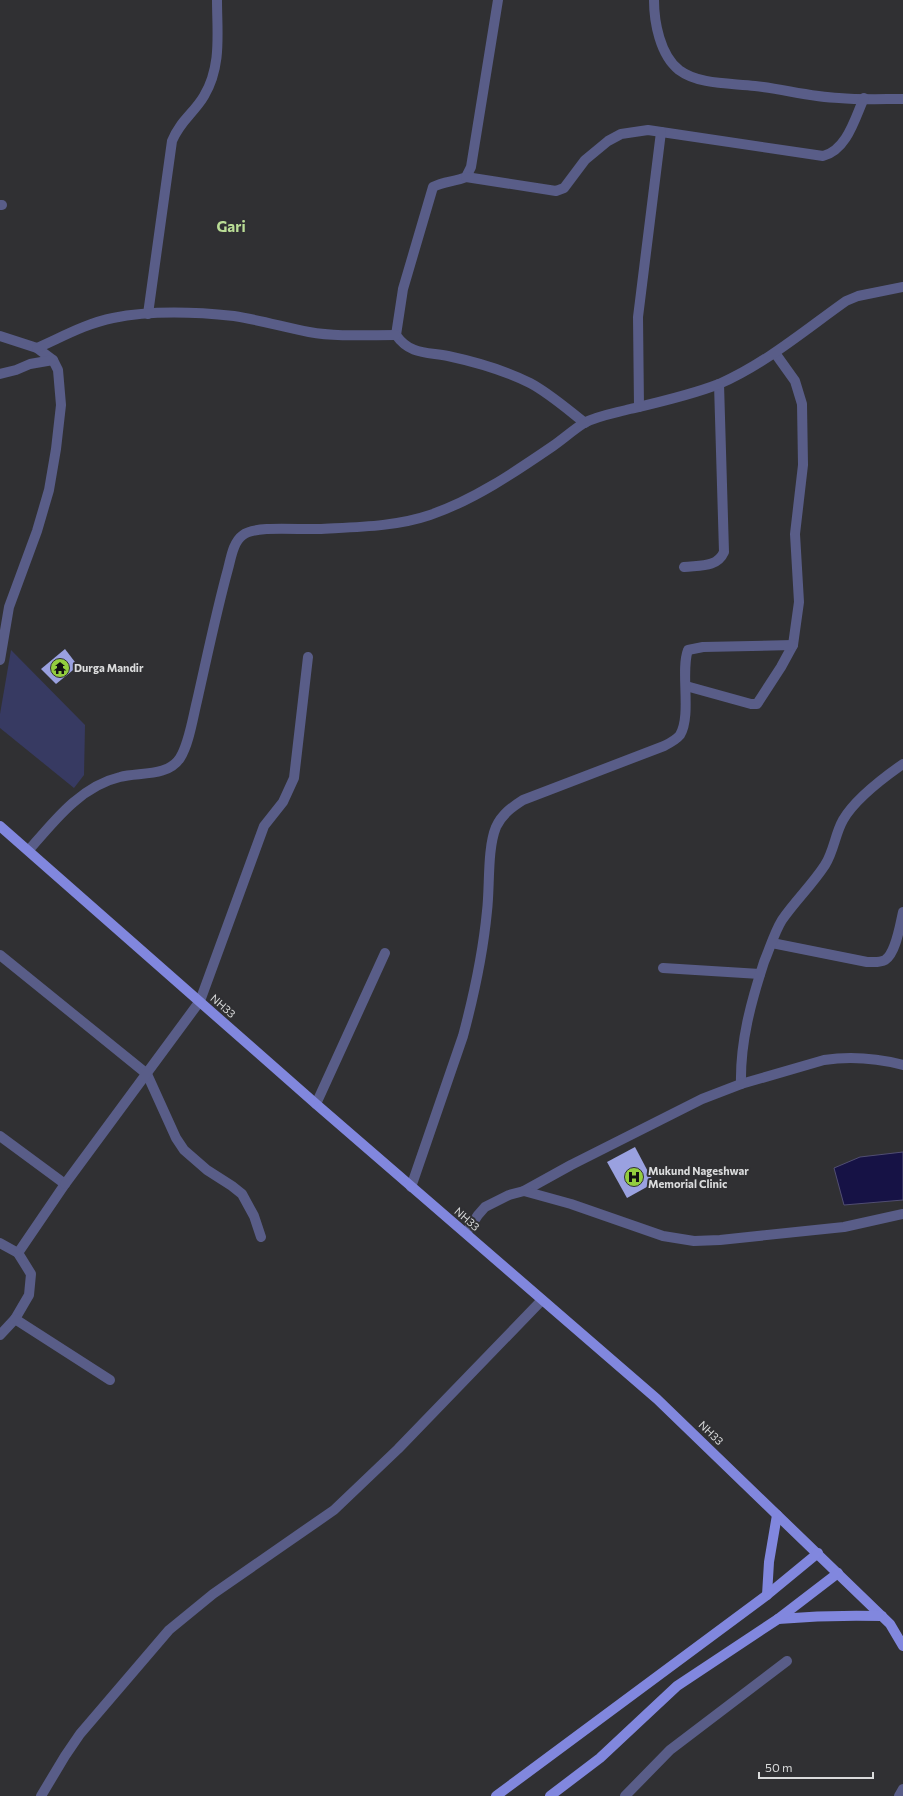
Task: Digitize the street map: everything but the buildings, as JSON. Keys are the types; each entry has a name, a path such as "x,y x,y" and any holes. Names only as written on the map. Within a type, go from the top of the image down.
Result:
{"main road":[{"name":"NH33","path":"0,826 411,1187 542,1300 610,1356 658,1399 898,1631 903,1646"},
{"path":"767,1595 769,1562 777,1515"},
{"path":"496,1796 767,1595 818,1553"},
{"path":"550,1796 600,1758 677,1686 778,1619 838,1573"},
{"path":"778,1619 818,1615 882,1616"}],"street":[{"path":"148,314 172,141 177,129 204,96 214,77 218,53 217,0"},
{"path":"466,177 471,167 498,0"},
{"path":"654,0 657,26 669,59 679,70 690,76 704,80 759,86 819,96 840,98 903,98"},
{"path":"585,423 531,384 496,369 471,362 413,350 404,345 396,335 403,289 433,187 441,182 456,182 466,177 556,191 564,188 585,160 608,141 621,134 648,130 823,156 832,154 838,149 846,137 864,98"},
{"path":"639,407 638,317 662,132"},
{"path":"29,850 67,808 89,789 103,782 121,776 164,770 174,764 181,757 192,719 220,598 233,551 237,540 242,535 249,531 316,529 391,523 432,514 464,501 486,489 552,447 585,423 608,415 718,384 775,353 846,301 858,296 903,287"},
{"path":"38,348 96,322 114,318 148,314 188,313 234,316 309,332 329,334 396,335"},
{"path":"0,336 38,348 53,360 58,370 61,405 49,490 37,531 9,607 0,660"},
{"path":"686,686 751,704 757,704 781,667 793,645 799,602 795,534 804,465 804,422 799,391 790,372 775,353"},
{"path":"0,374 36,362 53,360"},
{"path":"684,566 708,565 721,559 724,552 718,384"},
{"path":"411,1187 463,1036 470,1011 488,911 492,840 496,827 502,816 511,807 523,800 664,746 673,741 680,734 683,725 686,686 686,656 688,650 703,647 793,645"},
{"path":"18,1252 200,1001 264,826 271,814 283,802 294,778 308,657"},
{"path":"741,1084 740,1069 743,1041 752,1002 760,974 782,920 802,893 817,877 826,863 842,820 859,800 885,777 903,764"},
{"path":"772,943 866,962 878,962 885,960 891,955 903,912"},
{"path":"316,1104 385,953"},
{"path":"0,955 147,1074 176,1138 184,1150 207,1170 242,1194 254,1216 261,1237"},
{"path":"663,968 760,974"},
{"path":"466,1233 486,1206 509,1195 524,1191 571,1164 686,1106 741,1084 824,1060 839,1058 870,1058 903,1065"},
{"path":"0,1136 66,1184"},
{"path":"524,1191 571,1204 663,1236 694,1241 752,1237 844,1227 903,1214"},
{"path":"0,1243 18,1252 31,1274 29,1295 15,1319 0,1335"},
{"path":"41,1796 80,1734 169,1630 214,1594 334,1510 398,1449 542,1300"},
{"path":"15,1319 110,1380"},
{"path":"625,1796 670,1750 787,1660"},
{"path":"899,1796 903,1788"}],"shaded area":[{"path":"11,650 85,725 84,775 74,788 0,728 0,714"},
{"path":"903,1152 903,1200 844,1205 834,1168 860,1157"}],"place":[{"name":"Durga Mandir","path":"60,668"},
{"name":"Mukund Nageshwar Memorial Clinic","path":"634,1177"}],"district":[{"name":"Gari","path":"231,227"}]}
